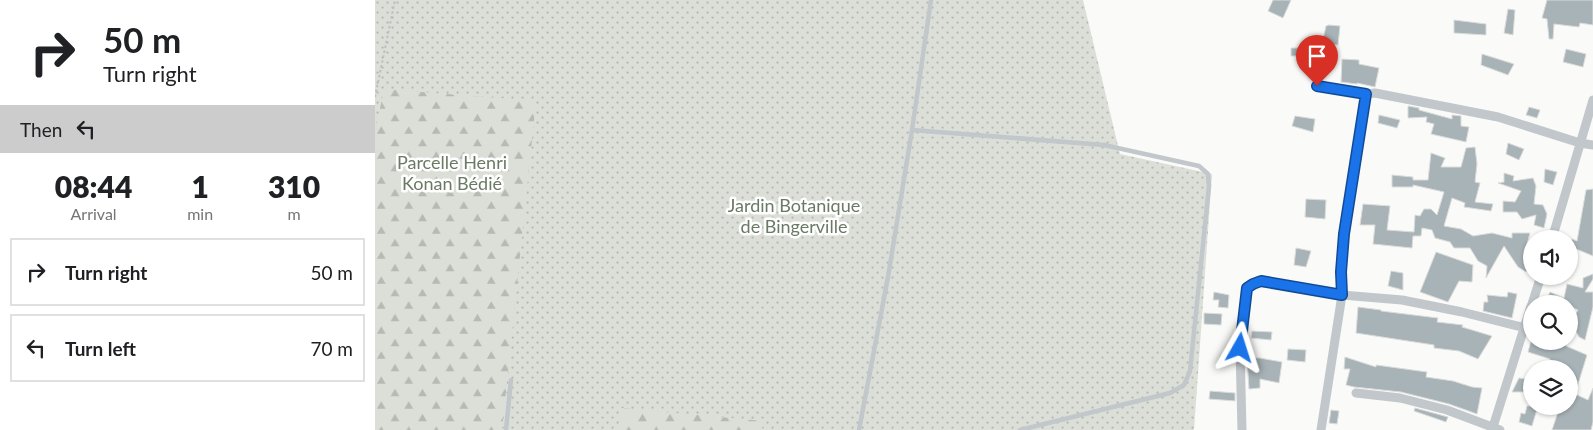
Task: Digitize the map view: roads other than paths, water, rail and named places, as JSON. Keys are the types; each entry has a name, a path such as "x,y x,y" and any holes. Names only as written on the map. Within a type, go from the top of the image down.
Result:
{"street":[{"path":"1317,86 1366,94 1375,93 1498,117 1593,146"},
{"path":"1321,430 1342,295 1341,272 1344,234 1366,94"},
{"path":"1555,230 1593,100"},
{"path":"1242,430 1240,348 1247,288 1261,281 1342,295 1401,300 1462,312 1523,327"},
{"path":"1356,393 1400,398 1424,404 1447,410 1495,429 1523,335"}],"lane":[{"path":"859,430 888,277 931,0"},
{"path":"912,130 1104,145 1199,166 1208,174 1209,186 1190,371 1183,384 1169,394 1020,430"},
{"path":"506,430 511,380"}],"park label":[{"name":"Parcelle Henri Konan Bédié","path":"452,172"},
{"name":"Jardin Botanique de Bingerville","path":"794,215"}]}
